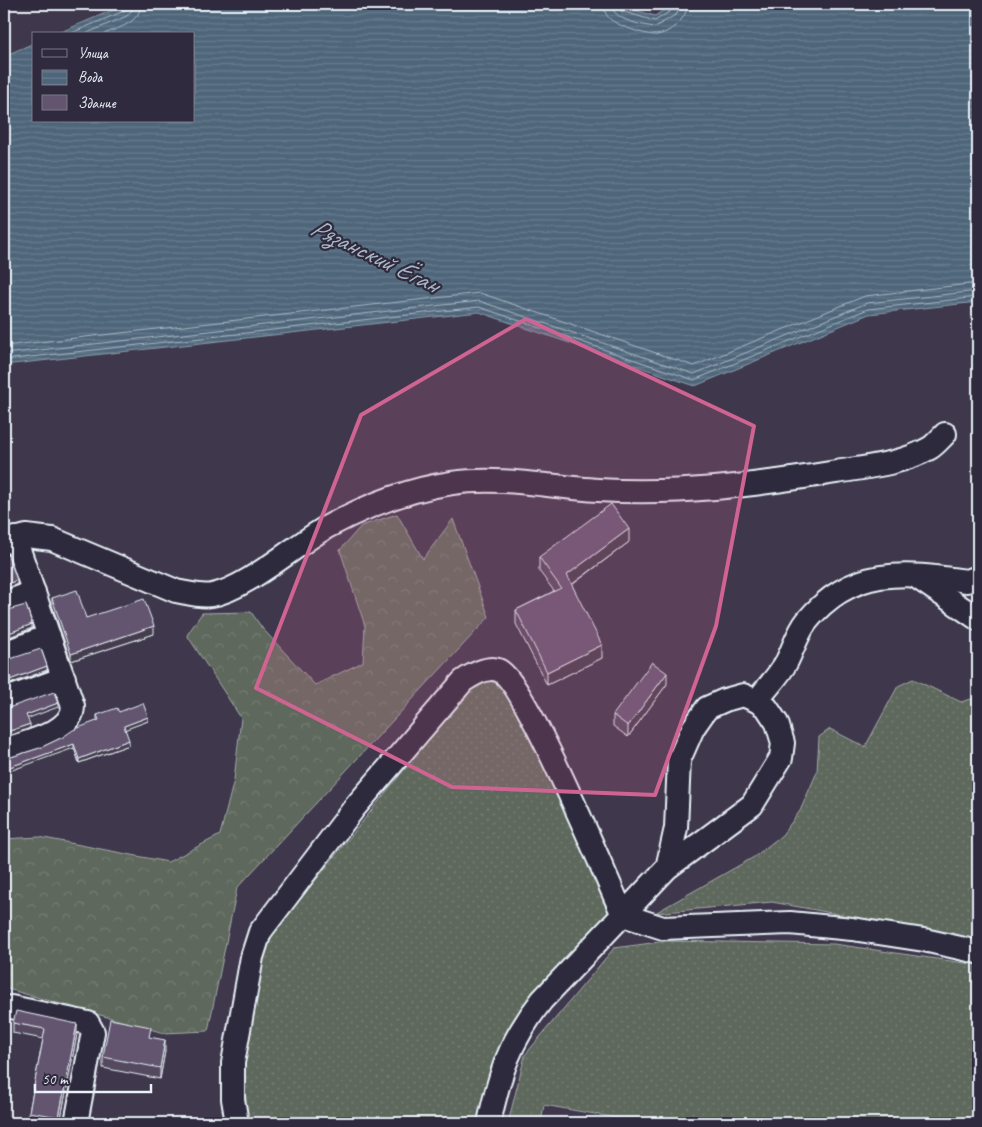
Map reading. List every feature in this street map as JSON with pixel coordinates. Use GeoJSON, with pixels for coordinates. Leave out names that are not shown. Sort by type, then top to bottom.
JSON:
{"type":"FeatureCollection","features":[{"type":"Feature","properties":{"kind":"street"},"geometry":{"type":"LineString","coordinates":[[4,750],[57,730],[73,716],[73,706],[34,592],[9,540],[39,536],[52,539],[176,591],[196,595],[212,595],[239,584],[326,528],[347,517],[417,490],[453,482],[484,480],[599,490],[670,491],[740,487],[877,466],[914,456],[932,447],[945,434]]}},
{"type":"Feature","properties":{"kind":"street"},"geometry":{"type":"LineString","coordinates":[[757,701],[786,664],[806,622],[827,600],[855,582],[888,574],[967,581],[978,577]]}},
{"type":"Feature","properties":{"kind":"street"},"geometry":{"type":"LineString","coordinates":[[914,576],[978,619]]}},
{"type":"Feature","properties":{"kind":"street"},"geometry":{"type":"LineString","coordinates":[[4,603],[34,592]]}},
{"type":"Feature","properties":{"kind":"street"},"geometry":{"type":"LineString","coordinates":[[4,653],[49,636]]}},
{"type":"Feature","properties":{"kind":"street"},"geometry":{"type":"LineString","coordinates":[[237,1123],[233,1100],[233,1064],[252,957],[260,932],[356,807],[463,681],[473,674],[497,669],[507,676],[520,693],[545,743],[623,915],[663,928],[790,923],[852,929],[924,940],[978,952]]}},
{"type":"Feature","properties":{"kind":"street"},"geometry":{"type":"LineString","coordinates":[[4,700],[64,678]]}},
{"type":"Feature","properties":{"kind":"street"},"geometry":{"type":"LineString","coordinates":[[490,1123],[497,1087],[508,1052],[524,1023],[542,1000],[667,868],[752,805],[781,758],[783,743],[776,722],[767,708],[757,701],[743,695],[725,700],[707,708],[693,728],[679,760],[676,828],[667,868]]}},
{"type":"Feature","properties":{"kind":"street"},"geometry":{"type":"LineString","coordinates":[[11,1007],[88,1023],[92,1026],[93,1032],[76,1123]]}},
{"type":"Feature","properties":{"kind":"highlighted area"},"geometry":{"type":"Polygon","coordinates":[[[526,319],[754,426],[716,626],[655,795],[452,787],[256,688],[361,415],[526,319]]]}},
{"type":"Feature","properties":{"kind":"green space"},"geometry":{"type":"Polygon","coordinates":[[[397,514],[423,559],[453,519],[489,617],[237,888],[208,1031],[164,1033],[4,988],[4,839],[39,837],[168,862],[220,835],[234,780],[241,718],[187,635],[202,613],[251,612],[262,628],[315,685],[363,662],[365,626],[340,550],[361,526],[397,514]]]}},
{"type":"Feature","properties":{"kind":"green space"},"geometry":{"type":"Polygon","coordinates":[[[490,675],[508,684],[617,914],[507,1030],[485,1088],[477,1123],[242,1123],[239,1077],[261,966],[270,937],[476,680],[490,675]]]}},
{"type":"Feature","properties":{"kind":"green space"},"geometry":{"type":"Polygon","coordinates":[[[913,679],[961,702],[978,697],[978,940],[772,902],[655,913],[754,857],[782,835],[800,811],[817,772],[819,737],[830,729],[865,747],[898,686],[913,679]]]}},
{"type":"Feature","properties":{"kind":"green space"},"geometry":{"type":"Polygon","coordinates":[[[667,941],[834,944],[978,965],[978,1123],[645,1123],[544,1105],[541,1123],[508,1123],[525,1055],[614,948],[667,941]]]}},
{"type":"Feature","properties":{"kind":"water","name":"Рязанский Ёган"},"geometry":{"type":"Polygon","coordinates":[[[127,4],[615,4],[655,16],[672,4],[978,4],[978,302],[869,314],[695,386],[479,312],[4,365],[4,56],[32,44],[32,122],[195,122],[195,32],[61,32],[127,4]]]}},
{"type":"Feature","properties":{"kind":"building"},"geometry":{"type":"Polygon","coordinates":[[[611,504],[629,529],[567,575],[602,645],[547,672],[516,610],[561,588],[539,557],[611,504]]]}},
{"type":"Feature","properties":{"kind":"building"},"geometry":{"type":"Polygon","coordinates":[[[8,555],[17,580],[4,586],[4,556],[8,555]]]}},
{"type":"Feature","properties":{"kind":"building"},"geometry":{"type":"Polygon","coordinates":[[[77,590],[86,618],[144,599],[154,626],[71,654],[52,598],[77,590]]]}},
{"type":"Feature","properties":{"kind":"building"},"geometry":{"type":"Polygon","coordinates":[[[26,605],[32,624],[4,635],[4,611],[26,605]]]}},
{"type":"Feature","properties":{"kind":"building"},"geometry":{"type":"Polygon","coordinates":[[[41,649],[47,666],[4,682],[4,661],[41,649]]]}},
{"type":"Feature","properties":{"kind":"building"},"geometry":{"type":"Polygon","coordinates":[[[652,662],[667,673],[628,726],[613,715],[652,662]]]}},
{"type":"Feature","properties":{"kind":"building"},"geometry":{"type":"Polygon","coordinates":[[[54,692],[58,703],[26,715],[30,724],[4,733],[4,708],[54,692]]]}},
{"type":"Feature","properties":{"kind":"building"},"geometry":{"type":"Polygon","coordinates":[[[143,703],[148,717],[124,726],[129,740],[79,759],[74,744],[4,769],[4,759],[40,748],[73,730],[99,720],[97,715],[117,708],[119,712],[143,703]]]}},
{"type":"Feature","properties":{"kind":"building"},"geometry":{"type":"Polygon","coordinates":[[[16,1011],[77,1024],[59,1117],[29,1112],[45,1029],[13,1023],[16,1011]]]}},
{"type":"Feature","properties":{"kind":"building"},"geometry":{"type":"Polygon","coordinates":[[[110,1019],[151,1027],[149,1037],[165,1040],[160,1068],[103,1057],[110,1019]]]}}]}
